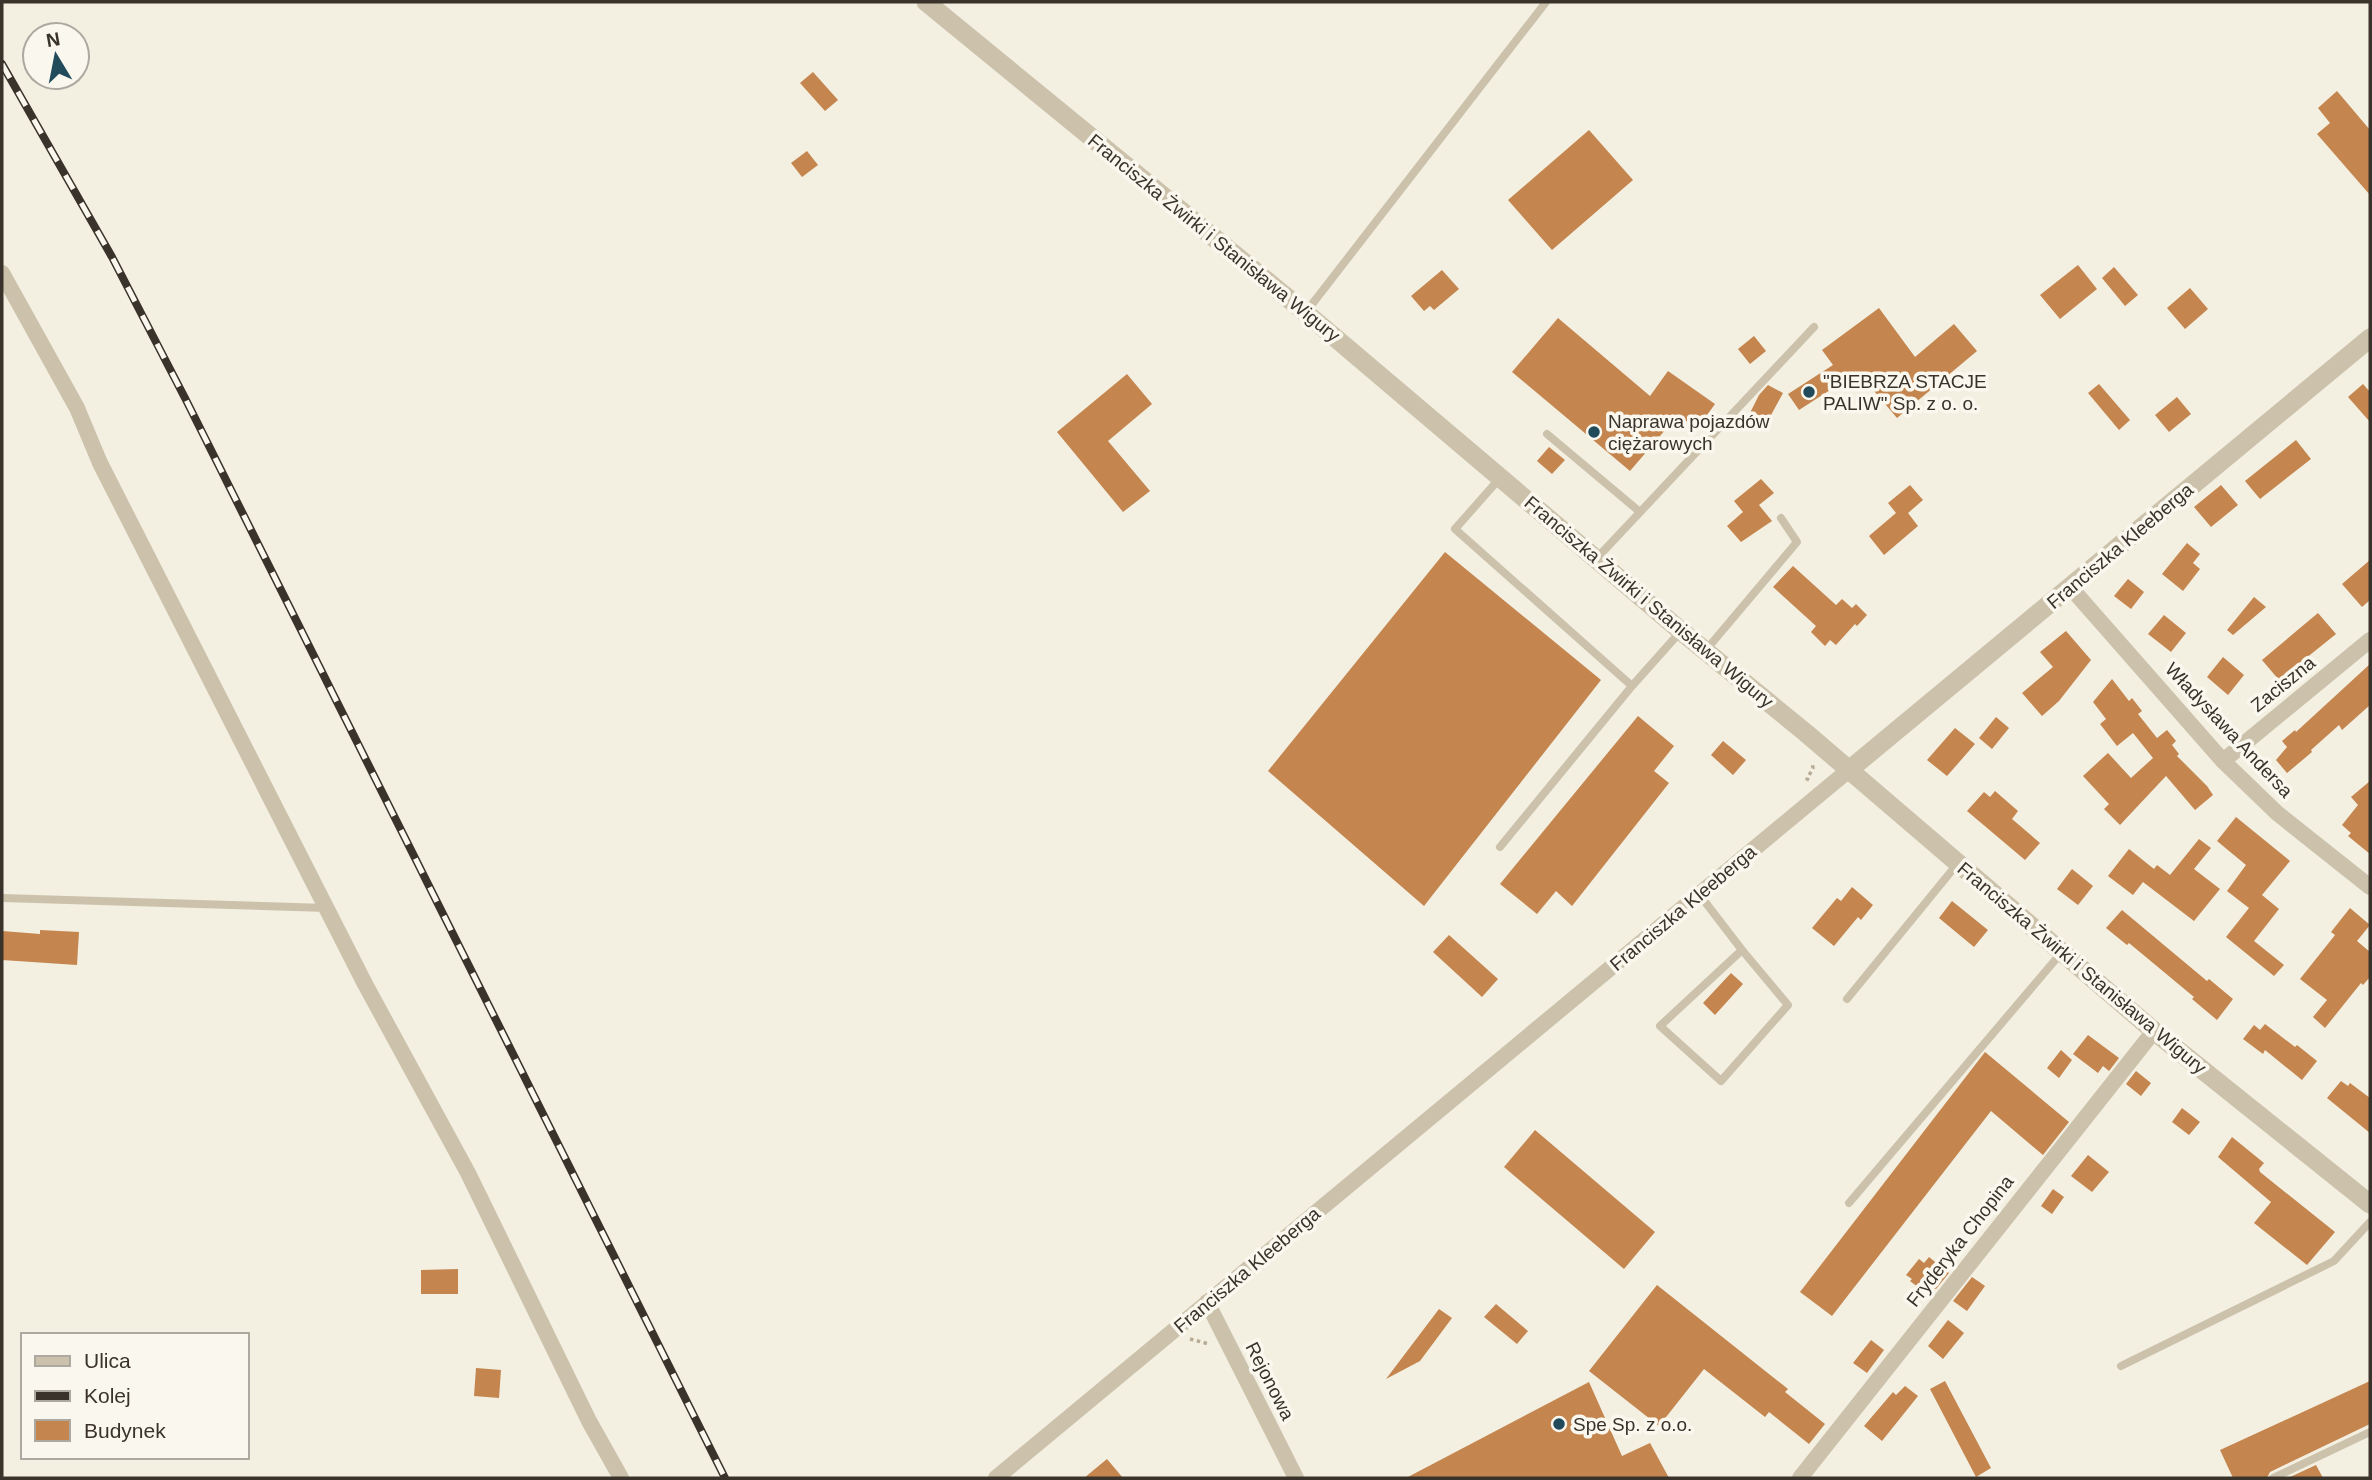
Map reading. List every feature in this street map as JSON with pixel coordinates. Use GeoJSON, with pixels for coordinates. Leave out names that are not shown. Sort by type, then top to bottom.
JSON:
{"type":"FeatureCollection","features":[{"type":"Feature","properties":{"kind":"street","name":"Franciszka Żwirki i Stanisława Wigury"},"geometry":{"type":"LineString","coordinates":[[926,2],[1306,313],[1849,770],[2154,1031],[2370,1203]]}},
{"type":"Feature","properties":{"kind":"street"},"geometry":{"type":"LineString","coordinates":[[2,273],[77,408],[100,463],[365,984],[468,1173],[589,1421],[621,1478]]}},
{"type":"Feature","properties":{"kind":"street","name":"Franciszka Kleeberga"},"geometry":{"type":"LineString","coordinates":[[996,1478],[2370,338]]}},
{"type":"Feature","properties":{"kind":"street","name":"Władysława Andersa"},"geometry":{"type":"LineString","coordinates":[[2071,588],[2223,761],[2277,813],[2370,887]]}},
{"type":"Feature","properties":{"kind":"street","name":"Zaciszna"},"geometry":{"type":"LineString","coordinates":[[2223,761],[2370,640]]}},
{"type":"Feature","properties":{"kind":"street","name":"Fryderyka Chopina"},"geometry":{"type":"LineString","coordinates":[[1800,1478],[2154,1031]]}},
{"type":"Feature","properties":{"kind":"street","name":"Rejonowa"},"geometry":{"type":"LineString","coordinates":[[1207,1302],[1296,1478]]}},
{"type":"Feature","properties":{"kind":"lane"},"geometry":{"type":"LineString","coordinates":[[1306,313],[1546,2]]}},
{"type":"Feature","properties":{"kind":"lane"},"geometry":{"type":"LineString","coordinates":[[1596,559],[1814,327]]}},
{"type":"Feature","properties":{"kind":"lane"},"geometry":{"type":"LineString","coordinates":[[1547,434],[1640,512]]}},
{"type":"Feature","properties":{"kind":"lane"},"geometry":{"type":"LineString","coordinates":[[1500,478],[1455,529],[1632,685]]}},
{"type":"Feature","properties":{"kind":"lane"},"geometry":{"type":"LineString","coordinates":[[1706,650],[1797,542],[1781,518]]}},
{"type":"Feature","properties":{"kind":"lane"},"geometry":{"type":"LineString","coordinates":[[1500,848],[1632,685],[1681,631]]}},
{"type":"Feature","properties":{"kind":"lane"},"geometry":{"type":"LineString","coordinates":[[1847,999],[1958,863]]}},
{"type":"Feature","properties":{"kind":"lane"},"geometry":{"type":"LineString","coordinates":[[1699,894],[1788,1005],[1721,1081],[1660,1026],[1742,950]]}},
{"type":"Feature","properties":{"kind":"lane"},"geometry":{"type":"LineString","coordinates":[[2,898],[327,908]]}},
{"type":"Feature","properties":{"kind":"lane"},"geometry":{"type":"LineString","coordinates":[[1849,1203],[2062,952]]}},
{"type":"Feature","properties":{"kind":"lane"},"geometry":{"type":"LineString","coordinates":[[2121,1366],[2334,1261],[2370,1222]]}},
{"type":"Feature","properties":{"kind":"lane"},"geometry":{"type":"LineString","coordinates":[[2273,1478],[2370,1432]]}},
{"type":"Feature","properties":{"kind":"building"},"geometry":{"type":"Polygon","coordinates":[[[813,72],[838,100],[825,111],[800,83],[813,72]]]}},
{"type":"Feature","properties":{"kind":"building"},"geometry":{"type":"Polygon","coordinates":[[[2337,91],[2370,130],[2370,195],[2317,134],[2330,123],[2318,108],[2337,91]]]}},
{"type":"Feature","properties":{"kind":"building"},"geometry":{"type":"Polygon","coordinates":[[[1589,130],[1633,180],[1552,250],[1508,200],[1589,130]]]}},
{"type":"Feature","properties":{"kind":"building"},"geometry":{"type":"Polygon","coordinates":[[[807,151],[818,165],[802,177],[791,163],[807,151]]]}},
{"type":"Feature","properties":{"kind":"building"},"geometry":{"type":"Polygon","coordinates":[[[2078,265],[2097,289],[2060,319],[2040,295],[2078,265]]]}},
{"type":"Feature","properties":{"kind":"building"},"geometry":{"type":"Polygon","coordinates":[[[2114,267],[2138,295],[2125,306],[2102,278],[2114,267]]]}},
{"type":"Feature","properties":{"kind":"building"},"geometry":{"type":"Polygon","coordinates":[[[1442,270],[1459,289],[1434,310],[1430,306],[1424,311],[1411,296],[1442,270]]]}},
{"type":"Feature","properties":{"kind":"building"},"geometry":{"type":"Polygon","coordinates":[[[2190,288],[2208,309],[2185,329],[2167,308],[2190,288]]]}},
{"type":"Feature","properties":{"kind":"building"},"geometry":{"type":"Polygon","coordinates":[[[1879,308],[1915,357],[1954,324],[1977,351],[1897,418],[1858,372],[1799,410],[1788,394],[1833,365],[1822,350],[1879,308]]]}},
{"type":"Feature","properties":{"kind":"building"},"geometry":{"type":"Polygon","coordinates":[[[1558,318],[1650,396],[1668,371],[1715,404],[1697,429],[1678,415],[1630,471],[1512,372],[1558,318]]]}},
{"type":"Feature","properties":{"kind":"building"},"geometry":{"type":"Polygon","coordinates":[[[1754,336],[1766,351],[1750,364],[1738,349],[1754,336]]]}},
{"type":"Feature","properties":{"kind":"building"},"geometry":{"type":"Polygon","coordinates":[[[1127,374],[1152,404],[1108,441],[1150,491],[1123,512],[1057,432],[1127,374]]]}},
{"type":"Feature","properties":{"kind":"building"},"geometry":{"type":"Polygon","coordinates":[[[2099,384],[2130,420],[2119,430],[2088,393],[2099,384]]]}},
{"type":"Feature","properties":{"kind":"building"},"geometry":{"type":"Polygon","coordinates":[[[2363,384],[2370,392],[2370,422],[2348,397],[2363,384]]]}},
{"type":"Feature","properties":{"kind":"building"},"geometry":{"type":"Polygon","coordinates":[[[1768,385],[1783,393],[1764,428],[1747,419],[1759,395],[1768,385]]]}},
{"type":"Feature","properties":{"kind":"building"},"geometry":{"type":"Polygon","coordinates":[[[2177,397],[2191,414],[2169,432],[2155,415],[2177,397]]]}},
{"type":"Feature","properties":{"kind":"building"},"geometry":{"type":"Polygon","coordinates":[[[2296,440],[2311,459],[2260,499],[2245,481],[2296,440]]]}},
{"type":"Feature","properties":{"kind":"building"},"geometry":{"type":"Polygon","coordinates":[[[1549,447],[1565,460],[1552,474],[1537,461],[1549,447]]]}},
{"type":"Feature","properties":{"kind":"building"},"geometry":{"type":"Polygon","coordinates":[[[1761,479],[1774,493],[1759,505],[1772,521],[1741,542],[1727,526],[1743,512],[1734,501],[1761,479]]]}},
{"type":"Feature","properties":{"kind":"building"},"geometry":{"type":"Polygon","coordinates":[[[1910,485],[1923,500],[1908,513],[1918,526],[1884,555],[1869,536],[1896,513],[1888,503],[1910,485]]]}},
{"type":"Feature","properties":{"kind":"building"},"geometry":{"type":"Polygon","coordinates":[[[2221,485],[2238,505],[2211,527],[2194,507],[2221,485]]]}},
{"type":"Feature","properties":{"kind":"building"},"geometry":{"type":"Polygon","coordinates":[[[2187,543],[2200,554],[2193,563],[2200,569],[2183,591],[2162,574],[2187,543]]]}},
{"type":"Feature","properties":{"kind":"building"},"geometry":{"type":"Polygon","coordinates":[[[1445,552],[1601,680],[1424,906],[1268,771],[1445,552]]]}},
{"type":"Feature","properties":{"kind":"building"},"geometry":{"type":"Polygon","coordinates":[[[2370,560],[2370,600],[2362,607],[2342,584],[2370,560]]]}},
{"type":"Feature","properties":{"kind":"building"},"geometry":{"type":"Polygon","coordinates":[[[1793,566],[1836,605],[1842,599],[1852,608],[1856,604],[1867,615],[1836,645],[1830,640],[1825,646],[1811,632],[1816,626],[1773,587],[1793,566]]]}},
{"type":"Feature","properties":{"kind":"building"},"geometry":{"type":"Polygon","coordinates":[[[2128,579],[2144,592],[2131,609],[2114,596],[2128,579]]]}},
{"type":"Feature","properties":{"kind":"building"},"geometry":{"type":"Polygon","coordinates":[[[2254,597],[2266,607],[2233,635],[2227,630],[2254,597]]]}},
{"type":"Feature","properties":{"kind":"building"},"geometry":{"type":"Polygon","coordinates":[[[2318,613],[2336,634],[2279,680],[2262,660],[2318,613]]]}},
{"type":"Feature","properties":{"kind":"building"},"geometry":{"type":"Polygon","coordinates":[[[2164,615],[2186,633],[2171,652],[2148,634],[2164,615]]]}},
{"type":"Feature","properties":{"kind":"building"},"geometry":{"type":"Polygon","coordinates":[[[2066,631],[2091,660],[2059,701],[2042,716],[2022,693],[2053,667],[2040,652],[2066,631]]]}},
{"type":"Feature","properties":{"kind":"building"},"geometry":{"type":"Polygon","coordinates":[[[2223,657],[2244,675],[2228,695],[2207,677],[2223,657]]]}},
{"type":"Feature","properties":{"kind":"building"},"geometry":{"type":"Polygon","coordinates":[[[2370,664],[2370,705],[2342,730],[2339,725],[2287,773],[2276,760],[2287,747],[2282,741],[2295,730],[2296,732],[2370,664]]]}},
{"type":"Feature","properties":{"kind":"building"},"geometry":{"type":"Polygon","coordinates":[[[2112,679],[2129,701],[2132,698],[2142,711],[2138,714],[2157,738],[2167,730],[2176,741],[2172,745],[2179,754],[2177,756],[2213,795],[2195,810],[2166,776],[2120,825],[2104,809],[2109,804],[2083,776],[2108,753],[2131,778],[2153,758],[2133,733],[2117,746],[2100,724],[2106,719],[2093,702],[2112,679]]]}},
{"type":"Feature","properties":{"kind":"building"},"geometry":{"type":"Polygon","coordinates":[[[1638,716],[1674,746],[1654,771],[1669,783],[1572,906],[1556,891],[1537,914],[1500,884],[1638,716]]]}},
{"type":"Feature","properties":{"kind":"building"},"geometry":{"type":"Polygon","coordinates":[[[1996,717],[2009,728],[1992,749],[1979,738],[1996,717]]]}},
{"type":"Feature","properties":{"kind":"building"},"geometry":{"type":"Polygon","coordinates":[[[1955,728],[1975,744],[1947,776],[1927,760],[1955,728]]]}},
{"type":"Feature","properties":{"kind":"building"},"geometry":{"type":"Polygon","coordinates":[[[1723,741],[1746,760],[1733,775],[1711,755],[1723,741]]]}},
{"type":"Feature","properties":{"kind":"building"},"geometry":{"type":"Polygon","coordinates":[[[2370,781],[2370,854],[2348,836],[2351,833],[2342,825],[2358,805],[2351,797],[2370,781]]]}},
{"type":"Feature","properties":{"kind":"building"},"geometry":{"type":"Polygon","coordinates":[[[1995,791],[2018,811],[2012,819],[2040,843],[2025,860],[1967,811],[1984,792],[1990,797],[1995,791]]]}},
{"type":"Feature","properties":{"kind":"building"},"geometry":{"type":"Polygon","coordinates":[[[2236,817],[2290,861],[2262,895],[2279,909],[2254,941],[2284,965],[2274,976],[2226,937],[2249,908],[2227,891],[2246,865],[2217,841],[2236,817]]]}},
{"type":"Feature","properties":{"kind":"building"},"geometry":{"type":"Polygon","coordinates":[[[2199,839],[2211,848],[2194,869],[2220,889],[2194,921],[2143,882],[2133,895],[2108,876],[2129,849],[2154,869],[2157,865],[2170,875],[2199,839]]]}},
{"type":"Feature","properties":{"kind":"building"},"geometry":{"type":"Polygon","coordinates":[[[2072,869],[2093,886],[2078,905],[2057,889],[2072,869]]]}},
{"type":"Feature","properties":{"kind":"building"},"geometry":{"type":"Polygon","coordinates":[[[1852,887],[1873,905],[1861,920],[1858,917],[1834,946],[1812,928],[1837,898],[1841,901],[1852,887]]]}},
{"type":"Feature","properties":{"kind":"building"},"geometry":{"type":"Polygon","coordinates":[[[1952,901],[1988,930],[1974,947],[1939,918],[1952,901]]]}},
{"type":"Feature","properties":{"kind":"building"},"geometry":{"type":"Polygon","coordinates":[[[2350,908],[2370,925],[2357,941],[2370,952],[2370,977],[2363,985],[2361,983],[2325,1028],[2313,1017],[2327,1000],[2300,979],[2335,935],[2331,932],[2350,908]]]}},
{"type":"Feature","properties":{"kind":"building"},"geometry":{"type":"Polygon","coordinates":[[[2122,910],[2207,981],[2209,979],[2233,999],[2217,1020],[2192,999],[2194,997],[2129,943],[2127,945],[2106,928],[2122,910]]]}},
{"type":"Feature","properties":{"kind":"building"},"geometry":{"type":"Polygon","coordinates":[[[40,930],[79,932],[77,965],[2,960],[2,931],[40,934],[40,930]]]}},
{"type":"Feature","properties":{"kind":"building"},"geometry":{"type":"Polygon","coordinates":[[[1449,935],[1498,979],[1482,997],[1433,952],[1449,935]]]}},
{"type":"Feature","properties":{"kind":"building"},"geometry":{"type":"Polygon","coordinates":[[[1731,973],[1743,984],[1715,1015],[1703,1003],[1731,973]]]}},
{"type":"Feature","properties":{"kind":"building"},"geometry":{"type":"Polygon","coordinates":[[[2265,1024],[2317,1061],[2302,1080],[2265,1050],[2263,1054],[2243,1039],[2254,1025],[2260,1030],[2265,1024]]]}},
{"type":"Feature","properties":{"kind":"building"},"geometry":{"type":"Polygon","coordinates":[[[2088,1035],[2119,1058],[2109,1071],[2103,1066],[2098,1073],[2073,1054],[2088,1035]]]}},
{"type":"Feature","properties":{"kind":"building"},"geometry":{"type":"Polygon","coordinates":[[[2061,1050],[2072,1060],[2059,1078],[2047,1068],[2061,1050]]]}},
{"type":"Feature","properties":{"kind":"building"},"geometry":{"type":"Polygon","coordinates":[[[1985,1052],[2069,1122],[2043,1155],[1991,1111],[1832,1316],[1800,1292],[1985,1052]]]}},
{"type":"Feature","properties":{"kind":"building"},"geometry":{"type":"Polygon","coordinates":[[[2136,1071],[2151,1083],[2141,1096],[2126,1084],[2136,1071]]]}},
{"type":"Feature","properties":{"kind":"building"},"geometry":{"type":"Polygon","coordinates":[[[2341,1081],[2348,1086],[2350,1083],[2370,1098],[2370,1133],[2327,1098],[2341,1081]]]}},
{"type":"Feature","properties":{"kind":"building"},"geometry":{"type":"Polygon","coordinates":[[[2182,1108],[2200,1122],[2189,1135],[2172,1122],[2182,1108]]]}},
{"type":"Feature","properties":{"kind":"building"},"geometry":{"type":"Polygon","coordinates":[[[1535,1130],[1655,1232],[1624,1269],[1504,1167],[1535,1130]]]}},
{"type":"Feature","properties":{"kind":"building"},"geometry":{"type":"Polygon","coordinates":[[[2232,1137],[2264,1163],[2259,1169],[2260,1172],[2335,1232],[2307,1265],[2254,1223],[2271,1202],[2218,1157],[2232,1137]]]}},
{"type":"Feature","properties":{"kind":"building"},"geometry":{"type":"Polygon","coordinates":[[[2088,1155],[2109,1172],[2092,1192],[2071,1176],[2088,1155]]]}},
{"type":"Feature","properties":{"kind":"building"},"geometry":{"type":"Polygon","coordinates":[[[2053,1189],[2064,1197],[2052,1214],[2041,1206],[2053,1189]]]}},
{"type":"Feature","properties":{"kind":"building"},"geometry":{"type":"Polygon","coordinates":[[[1929,1257],[1949,1273],[1936,1289],[1932,1287],[1927,1294],[1906,1275],[1919,1259],[1924,1263],[1929,1257]]]}},
{"type":"Feature","properties":{"kind":"building"},"geometry":{"type":"Polygon","coordinates":[[[458,1269],[458,1294],[421,1294],[421,1270],[458,1269]]]}},
{"type":"Feature","properties":{"kind":"building"},"geometry":{"type":"Polygon","coordinates":[[[1972,1277],[1985,1286],[1967,1311],[1953,1301],[1972,1277]]]}},
{"type":"Feature","properties":{"kind":"building"},"geometry":{"type":"Polygon","coordinates":[[[1657,1285],[1788,1389],[1785,1392],[1825,1424],[1809,1444],[1769,1412],[1765,1417],[1704,1369],[1659,1426],[1589,1371],[1657,1285]]]}},
{"type":"Feature","properties":{"kind":"building"},"geometry":{"type":"Polygon","coordinates":[[[1496,1304],[1528,1331],[1517,1344],[1484,1317],[1496,1304]]]}},
{"type":"Feature","properties":{"kind":"building"},"geometry":{"type":"Polygon","coordinates":[[[1439,1309],[1452,1318],[1420,1361],[1386,1379],[1439,1309]]]}},
{"type":"Feature","properties":{"kind":"building"},"geometry":{"type":"Polygon","coordinates":[[[1948,1320],[1964,1333],[1943,1359],[1928,1346],[1948,1320]]]}},
{"type":"Feature","properties":{"kind":"building"},"geometry":{"type":"Polygon","coordinates":[[[1871,1340],[1884,1350],[1867,1373],[1853,1363],[1871,1340]]]}},
{"type":"Feature","properties":{"kind":"building"},"geometry":{"type":"Polygon","coordinates":[[[476,1368],[501,1370],[499,1398],[474,1396],[476,1368]]]}},
{"type":"Feature","properties":{"kind":"building"},"geometry":{"type":"Polygon","coordinates":[[[1945,1381],[1991,1468],[1976,1477],[1930,1389],[1945,1381]]]}},
{"type":"Feature","properties":{"kind":"building"},"geometry":{"type":"Polygon","coordinates":[[[2370,1381],[2370,1424],[2270,1472],[2267,1478],[2233,1478],[2220,1450],[2370,1381]]]}},
{"type":"Feature","properties":{"kind":"building","name":"Spe Sp. z o.o."},"geometry":{"type":"Polygon","coordinates":[[[1589,1382],[1622,1456],[1650,1443],[1669,1478],[1406,1478],[1589,1382]]]}},
{"type":"Feature","properties":{"kind":"building"},"geometry":{"type":"Polygon","coordinates":[[[1905,1386],[1918,1396],[1882,1441],[1864,1426],[1893,1392],[1896,1395],[1905,1386]]]}},
{"type":"Feature","properties":{"kind":"building"},"geometry":{"type":"Polygon","coordinates":[[[1107,1459],[1123,1478],[1084,1478],[1107,1459]]]}},
{"type":"Feature","properties":{"kind":"building"},"geometry":{"type":"Polygon","coordinates":[[[2316,1465],[2323,1478],[2288,1478],[2316,1465]]]}},
{"type":"Feature","properties":{"kind":"railway"},"geometry":{"type":"LineString","coordinates":[[2,64],[112,257],[186,400],[725,1478]]}},
{"type":"Feature","properties":{"kind":"place","name":"\"BIEBRZA STACJE PALIW\" Sp. z o. o."},"geometry":{"type":"Point","coordinates":[1809,392]}},
{"type":"Feature","properties":{"kind":"place","name":"Naprawa pojazdów ciężarowych"},"geometry":{"type":"Point","coordinates":[1594,432]}},
{"type":"Feature","properties":{"kind":"place","name":"Spe Sp. z o.o."},"geometry":{"type":"Point","coordinates":[1559,1424]}}]}
